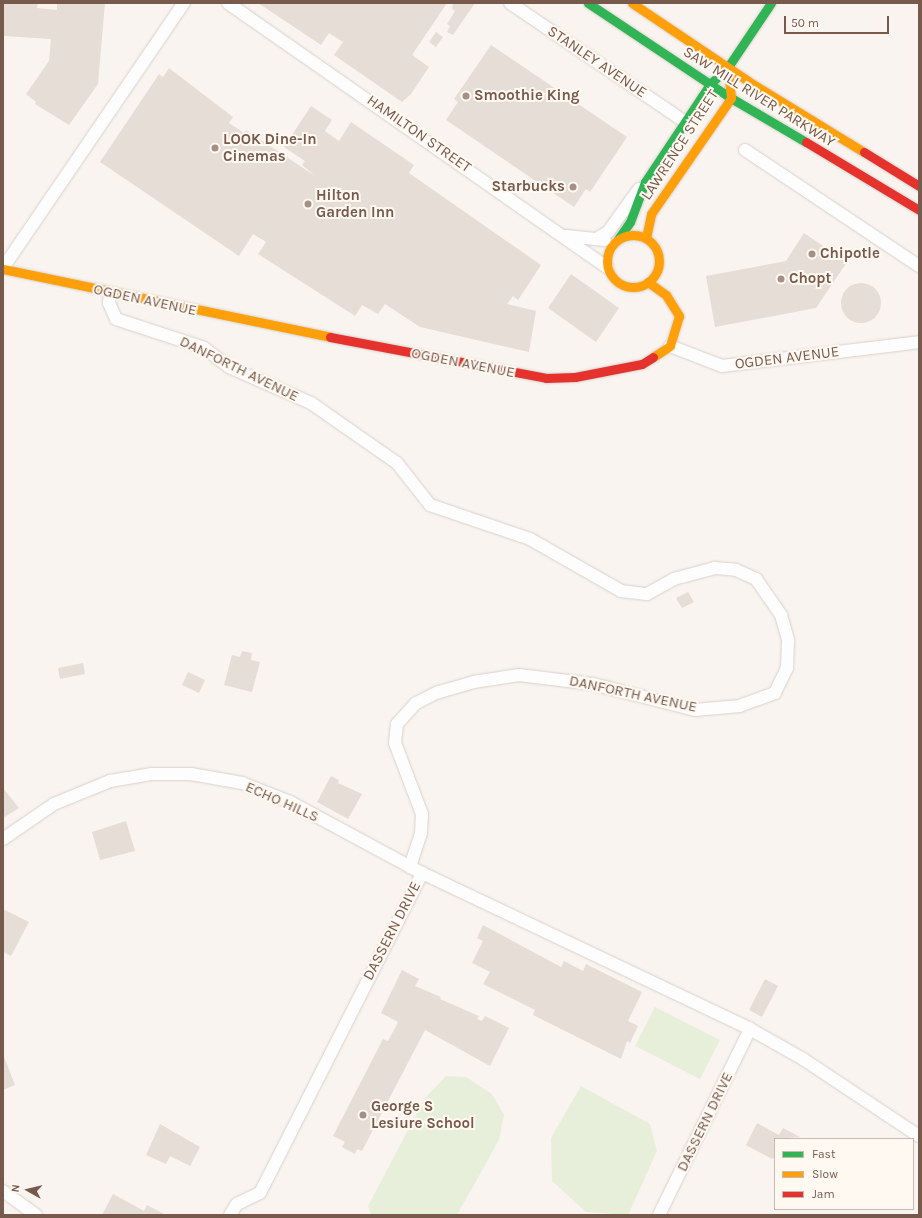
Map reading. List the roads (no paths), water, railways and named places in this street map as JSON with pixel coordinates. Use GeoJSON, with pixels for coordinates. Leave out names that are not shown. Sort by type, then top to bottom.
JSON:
{"type":"FeatureCollection","features":[{"type":"Feature","properties":{"kind":"main road","name":"SAW MILL RIVER PARKWAY"},"geometry":{"type":"LineString","coordinates":[[588,3],[730,98],[919,210]]}},
{"type":"Feature","properties":{"kind":"main road","name":"SAW MILL RIVER PARKWAY"},"geometry":{"type":"LineString","coordinates":[[632,3],[728,67],[919,186]]}},
{"type":"Feature","properties":{"kind":"main road","name":"LAWRENCE STREET"},"geometry":{"type":"LineString","coordinates":[[616,240],[630,222],[645,182],[710,84],[728,67],[771,3]]}},
{"type":"Feature","properties":{"kind":"main road","name":"LAWRENCE STREET"},"geometry":{"type":"LineString","coordinates":[[646,238],[651,214],[730,98],[728,67]]}},
{"type":"Feature","properties":{"kind":"main road"},"geometry":{"type":"LineString","coordinates":[[629,234],[646,238],[655,246],[659,259],[654,276],[641,286],[625,286],[612,276],[608,268],[608,254],[616,240],[629,234]]}},
{"type":"Feature","properties":{"kind":"main road","name":"OGDEN AVENUE"},"geometry":{"type":"LineString","coordinates":[[3,269],[110,293],[546,378],[575,377],[642,364],[670,346]]}},
{"type":"Feature","properties":{"kind":"main road"},"geometry":{"type":"LineString","coordinates":[[648,282],[666,294],[675,305],[679,316],[677,330],[670,346]]}},
{"type":"Feature","properties":{"kind":"street"},"geometry":{"type":"LineString","coordinates":[[3,269],[184,3]]}},
{"type":"Feature","properties":{"kind":"street","name":"HAMILTON STREET"},"geometry":{"type":"LineString","coordinates":[[228,3],[565,236],[608,268]]}},
{"type":"Feature","properties":{"kind":"street","name":"STANLEY AVENUE"},"geometry":{"type":"LineString","coordinates":[[510,3],[685,122]]}},
{"type":"Feature","properties":{"kind":"street"},"geometry":{"type":"LineString","coordinates":[[745,150],[919,266]]}},
{"type":"Feature","properties":{"kind":"street"},"geometry":{"type":"LineString","coordinates":[[598,238],[608,232],[645,182]]}},
{"type":"Feature","properties":{"kind":"street"},"geometry":{"type":"LineString","coordinates":[[565,236],[616,240]]}},
{"type":"Feature","properties":{"kind":"street","name":"DANFORTH AVENUE"},"geometry":{"type":"LineString","coordinates":[[110,293],[109,303],[116,319],[204,348],[229,367],[311,403],[397,463],[430,505],[530,539],[621,591],[648,594],[674,579],[716,568],[736,570],[756,579],[782,615],[788,640],[787,668],[775,693],[740,706],[695,710],[593,684],[519,675],[474,682],[438,692],[416,703],[397,724],[395,743],[422,814],[421,833],[410,866]]}},
{"type":"Feature","properties":{"kind":"street","name":"OGDEN AVENUE"},"geometry":{"type":"LineString","coordinates":[[670,346],[722,366],[919,342]]}},
{"type":"Feature","properties":{"kind":"street","name":"ECHO HILLS"},"geometry":{"type":"LineString","coordinates":[[3,839],[54,804],[110,781],[152,774],[192,774],[242,783],[290,802],[422,873]]}},
{"type":"Feature","properties":{"kind":"street","name":"DASSERN DRIVE"},"geometry":{"type":"LineString","coordinates":[[230,1215],[237,1204],[260,1193],[422,873],[750,1029],[804,1059],[919,1136]]}},
{"type":"Feature","properties":{"kind":"street","name":"DASSERN DRIVE"},"geometry":{"type":"LineString","coordinates":[[659,1215],[750,1029]]}},
{"type":"Feature","properties":{"kind":"street"},"geometry":{"type":"LineString","coordinates":[[3,1190],[36,1215]]}},
{"type":"Feature","properties":{"kind":"place","name":"Smoothie King"},"geometry":{"type":"Point","coordinates":[466,96]}},
{"type":"Feature","properties":{"kind":"place","name":"LOOK Dine-In Cinemas"},"geometry":{"type":"Point","coordinates":[215,148]}},
{"type":"Feature","properties":{"kind":"place","name":"Starbucks"},"geometry":{"type":"Point","coordinates":[573,187]}},
{"type":"Feature","properties":{"kind":"place","name":"Hilton Garden Inn"},"geometry":{"type":"Point","coordinates":[308,204]}},
{"type":"Feature","properties":{"kind":"place","name":"Chipotle"},"geometry":{"type":"Point","coordinates":[812,254]}},
{"type":"Feature","properties":{"kind":"place","name":"Chopt"},"geometry":{"type":"Point","coordinates":[781,279]}},
{"type":"Feature","properties":{"kind":"place","name":"George S Lesiure School"},"geometry":{"type":"Point","coordinates":[363,1115]}}]}
